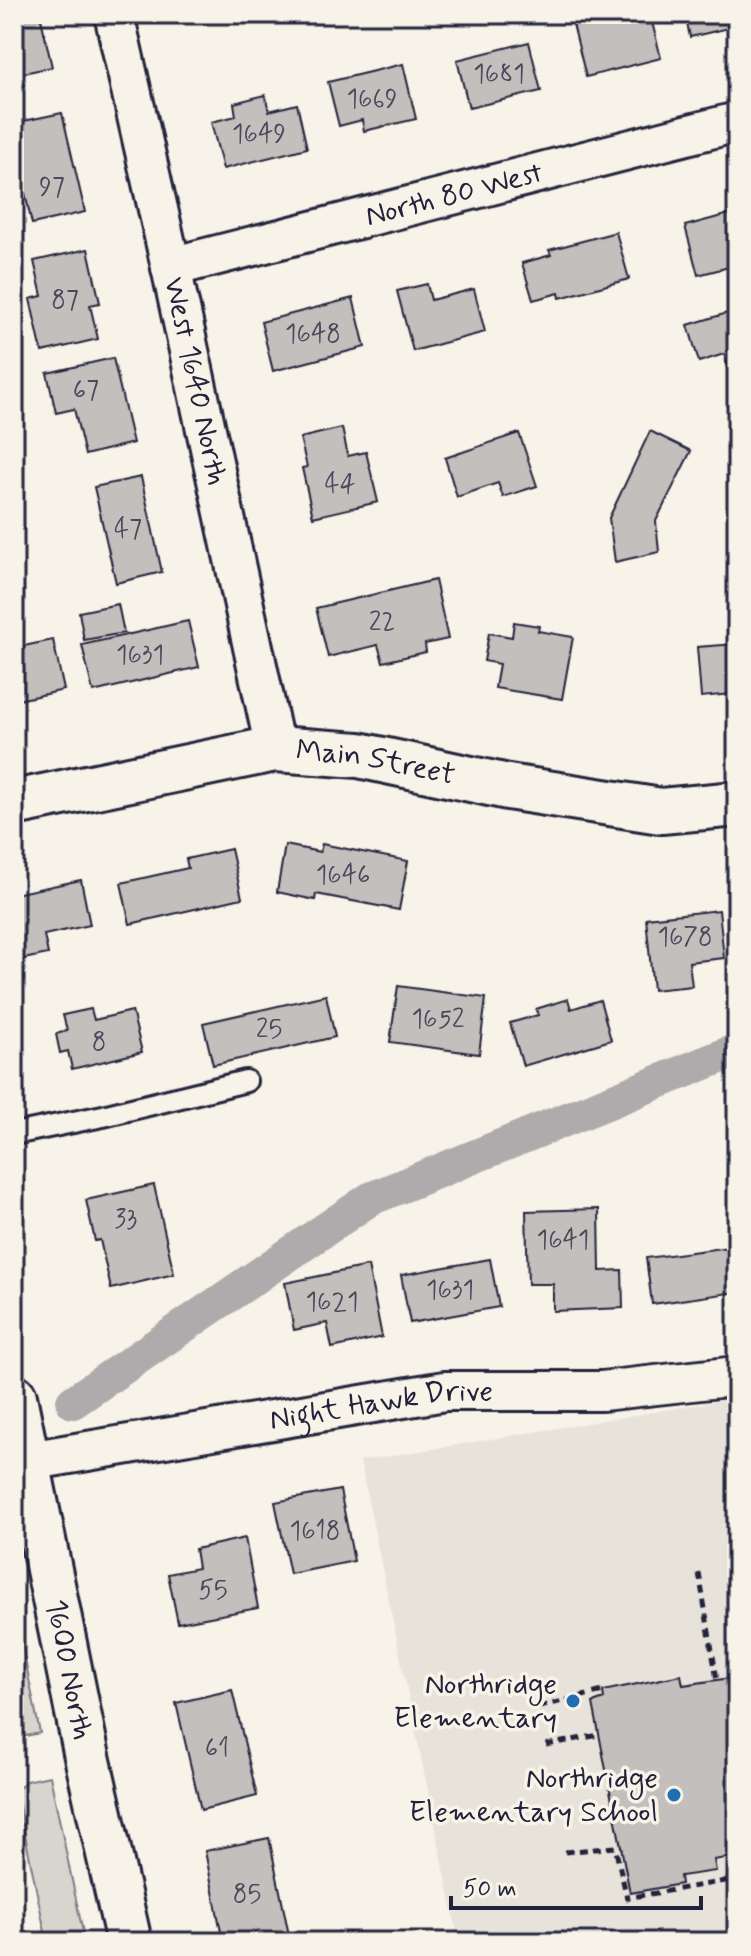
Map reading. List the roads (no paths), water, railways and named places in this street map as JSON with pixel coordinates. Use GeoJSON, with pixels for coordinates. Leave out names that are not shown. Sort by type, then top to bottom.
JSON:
{"type":"FeatureCollection","features":[{"type":"Feature","properties":{"kind":"street","name":"West 1640 North"},"geometry":{"type":"LineString","coordinates":[[114,14],[275,749]]}},
{"type":"Feature","properties":{"kind":"street","name":"North 80 West"},"geometry":{"type":"LineString","coordinates":[[171,267],[737,122]]}},
{"type":"Feature","properties":{"kind":"street","name":"Main Street"},"geometry":{"type":"LineString","coordinates":[[14,803],[275,749],[359,755],[508,787],[661,811],[737,804]]}},
{"type":"Feature","properties":{"kind":"street","name":"Night Hawk Drive"},"geometry":{"type":"LineString","coordinates":[[28,1461],[445,1391],[602,1391],[737,1376]]}},
{"type":"Feature","properties":{"kind":"street","name":"1600 North"},"geometry":{"type":"LineString","coordinates":[[14,1397],[28,1461],[28,1534],[86,1752],[129,1942]]}},
{"type":"Feature","properties":{"kind":"lane"},"geometry":{"type":"LineString","coordinates":[[14,1134],[246,1081]]}},
{"type":"Feature","properties":{"kind":"waterway"},"geometry":{"type":"LineString","coordinates":[[73,1402],[370,1199],[737,1050]]}},
{"type":"Feature","properties":{"kind":"place","name":"Northridge Elementary"},"geometry":{"type":"Point","coordinates":[573,1701]}},
{"type":"Feature","properties":{"kind":"place","name":"Northridge Elementary School"},"geometry":{"type":"Point","coordinates":[674,1795]}}]}
